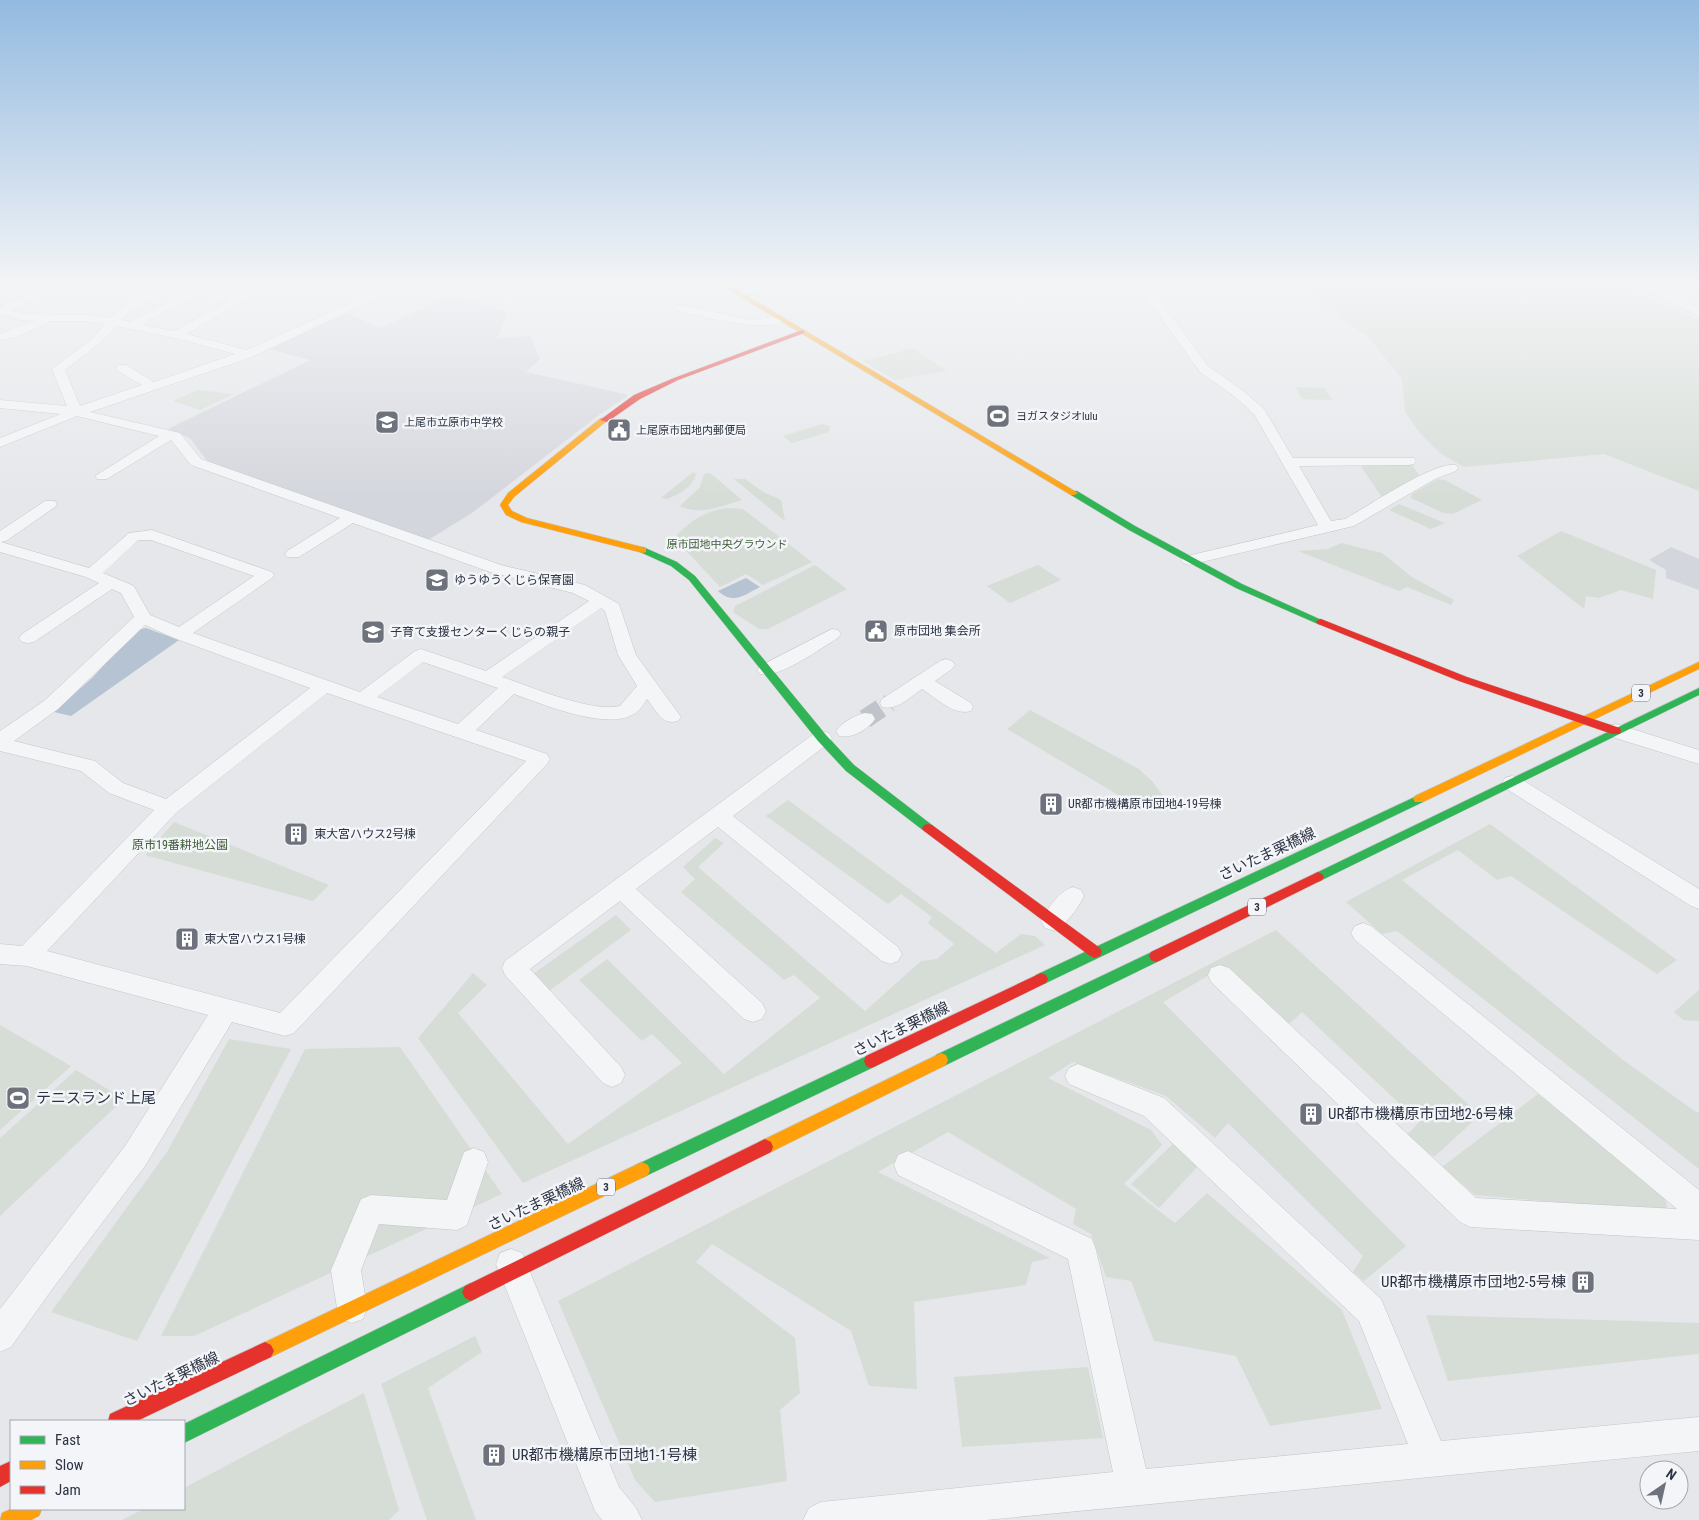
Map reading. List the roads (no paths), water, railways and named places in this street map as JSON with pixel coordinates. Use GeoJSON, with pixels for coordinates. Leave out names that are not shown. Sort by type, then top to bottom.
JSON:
{"type":"FeatureCollection","features":[{"type":"Feature","properties":{"kind":"street"},"geometry":{"type":"LineString","coordinates":[[76,412],[58,369],[78,355]]}},
{"type":"Feature","properties":{"kind":"street"},"geometry":{"type":"LineString","coordinates":[[2,442],[76,412],[245,355]]}},
{"type":"Feature","properties":{"kind":"street"},"geometry":{"type":"LineString","coordinates":[[741,355],[676,379],[637,397],[593,428],[511,496],[504,505],[509,514],[524,520],[648,551],[674,564],[692,578],[766,670],[850,768],[880,793],[1122,973]]}},
{"type":"Feature","properties":{"kind":"street"},"geometry":{"type":"LineString","coordinates":[[841,355],[1189,560],[1247,590],[1359,639],[1463,679],[1582,721],[1699,757]]}},
{"type":"Feature","properties":{"kind":"street"},"geometry":{"type":"LineString","coordinates":[[1194,355],[1204,369],[1238,393],[1259,412],[1322,517],[1326,527]]}},
{"type":"Feature","properties":{"kind":"street"},"geometry":{"type":"LineString","coordinates":[[122,368],[152,386]]}},
{"type":"Feature","properties":{"kind":"street"},"geometry":{"type":"LineString","coordinates":[[0,404],[76,412],[175,436],[196,462],[496,570],[579,589],[613,608],[627,654],[647,686],[671,717]]}},
{"type":"Feature","properties":{"kind":"street"},"geometry":{"type":"LineString","coordinates":[[102,476],[171,435]]}},
{"type":"Feature","properties":{"kind":"street"},"geometry":{"type":"LineString","coordinates":[[1288,462],[1409,461]]}},
{"type":"Feature","properties":{"kind":"street"},"geometry":{"type":"LineString","coordinates":[[1189,560],[1348,523],[1430,476],[1452,468]]}},
{"type":"Feature","properties":{"kind":"street"},"geometry":{"type":"LineString","coordinates":[[2,547],[50,504]]}},
{"type":"Feature","properties":{"kind":"street"},"geometry":{"type":"LineString","coordinates":[[293,554],[351,518]]}},
{"type":"Feature","properties":{"kind":"street"},"geometry":{"type":"LineString","coordinates":[[92,574],[134,536],[152,535],[266,575],[180,634]]}},
{"type":"Feature","properties":{"kind":"street"},"geometry":{"type":"LineString","coordinates":[[0,954],[27,956],[286,1025],[540,760],[363,700],[180,634],[143,618],[128,590],[92,574],[2,547]]}},
{"type":"Feature","properties":{"kind":"street"},"geometry":{"type":"LineString","coordinates":[[28,638],[111,582]]}},
{"type":"Feature","properties":{"kind":"street"},"geometry":{"type":"LineString","coordinates":[[488,678],[600,601]]}},
{"type":"Feature","properties":{"kind":"street"},"geometry":{"type":"LineString","coordinates":[[0,742],[51,705],[143,618]]}},
{"type":"Feature","properties":{"kind":"street"},"geometry":{"type":"LineString","coordinates":[[766,670],[832,634]]}},
{"type":"Feature","properties":{"kind":"street"},"geometry":{"type":"LineString","coordinates":[[363,700],[421,655],[510,686],[568,704],[611,714],[627,710],[647,686]]}},
{"type":"Feature","properties":{"kind":"street"},"geometry":{"type":"LineString","coordinates":[[889,703],[946,665]]}},
{"type":"Feature","properties":{"kind":"street","name":"さいたま栗橋線"},"geometry":{"type":"LineString","coordinates":[[119,1420],[1699,665]]}},
{"type":"Feature","properties":{"kind":"street"},"geometry":{"type":"LineString","coordinates":[[922,681],[964,707]]}},
{"type":"Feature","properties":{"kind":"street"},"geometry":{"type":"LineString","coordinates":[[27,956],[169,808],[324,686]]}},
{"type":"Feature","properties":{"kind":"street"},"geometry":{"type":"LineString","coordinates":[[461,733],[510,686]]}},
{"type":"Feature","properties":{"kind":"street","name":"3"},"geometry":{"type":"LineString","coordinates":[[185,1434],[514,1270],[1699,691]]}},
{"type":"Feature","properties":{"kind":"street"},"geometry":{"type":"LineString","coordinates":[[846,731],[865,719]]}},
{"type":"Feature","properties":{"kind":"street"},"geometry":{"type":"LineString","coordinates":[[0,742],[88,766],[116,788],[169,808]]}},
{"type":"Feature","properties":{"kind":"street"},"geometry":{"type":"LineString","coordinates":[[612,1075],[514,968],[719,816],[826,742]]}},
{"type":"Feature","properties":{"kind":"street"},"geometry":{"type":"LineString","coordinates":[[1512,784],[1699,900]]}},
{"type":"Feature","properties":{"kind":"street"},"geometry":{"type":"LineString","coordinates":[[719,816],[890,954]]}},
{"type":"Feature","properties":{"kind":"street"},"geometry":{"type":"LineString","coordinates":[[621,889],[753,1010]]}},
{"type":"Feature","properties":{"kind":"street"},"geometry":{"type":"LineString","coordinates":[[1053,921],[1074,896]]}},
{"type":"Feature","properties":{"kind":"street"},"geometry":{"type":"LineString","coordinates":[[1363,932],[1690,1200],[1699,1211]]}},
{"type":"Feature","properties":{"kind":"street"},"geometry":{"type":"LineString","coordinates":[[1220,975],[1470,1212],[1699,1225]]}},
{"type":"Feature","properties":{"kind":"street"},"geometry":{"type":"LineString","coordinates":[[0,1336],[42,1277],[135,1156],[226,1009]]}},
{"type":"Feature","properties":{"kind":"street"},"geometry":{"type":"LineString","coordinates":[[1078,1076],[1154,1107],[1370,1310],[1432,1459]]}},
{"type":"Feature","properties":{"kind":"street"},"geometry":{"type":"LineString","coordinates":[[352,1308],[346,1270],[371,1209],[456,1215],[474,1162]]}},
{"type":"Feature","properties":{"kind":"street"},"geometry":{"type":"LineString","coordinates":[[908,1165],[1081,1250],[1133,1487]]}},
{"type":"Feature","properties":{"kind":"street"},"geometry":{"type":"LineString","coordinates":[[502,1236],[607,1499],[624,1520]]}},
{"type":"Feature","properties":{"kind":"street"},"geometry":{"type":"LineString","coordinates":[[821,1520],[1133,1487],[1699,1434]]}},
{"type":"Feature","properties":{"kind":"street"},"geometry":{"type":"LineString","coordinates":[[9,1520],[30,1510]]}},
{"type":"Feature","properties":{"kind":"water"},"geometry":{"type":"Polygon","coordinates":[[[746,578],[760,587],[734,598],[718,591],[746,578]]]}},
{"type":"Feature","properties":{"kind":"water"},"geometry":{"type":"Polygon","coordinates":[[[146,628],[179,640],[71,716],[54,712],[93,677],[136,630],[146,628]]]}},
{"type":"Feature","properties":{"kind":"tunnel"},"geometry":{"type":"LineString","coordinates":[[865,719],[889,703]]}},
{"type":"Feature","properties":{"kind":"place","name":"ヨガスタジオlulu"},"geometry":{"type":"Point","coordinates":[998,416]}},
{"type":"Feature","properties":{"kind":"place","name":"上尾市立原市中学校"},"geometry":{"type":"Point","coordinates":[387,422]}},
{"type":"Feature","properties":{"kind":"place","name":"上尾原市団地内郵便局"},"geometry":{"type":"Point","coordinates":[619,430]}},
{"type":"Feature","properties":{"kind":"place","name":"ゆうゆうくじら保育園"},"geometry":{"type":"Point","coordinates":[437,580]}},
{"type":"Feature","properties":{"kind":"place","name":"原市団地 集会所"},"geometry":{"type":"Point","coordinates":[876,631]}},
{"type":"Feature","properties":{"kind":"place","name":"子育て支援センターくじらの親子"},"geometry":{"type":"Point","coordinates":[373,632]}},
{"type":"Feature","properties":{"kind":"place","name":"UR都市機構原市団地4-19号棟"},"geometry":{"type":"Point","coordinates":[1051,804]}},
{"type":"Feature","properties":{"kind":"place","name":"東大宮ハウス2号棟"},"geometry":{"type":"Point","coordinates":[296,834]}},
{"type":"Feature","properties":{"kind":"place","name":"東大宮ハウス1号棟"},"geometry":{"type":"Point","coordinates":[187,939]}},
{"type":"Feature","properties":{"kind":"place","name":"テニスランド上尾"},"geometry":{"type":"Point","coordinates":[18,1098]}},
{"type":"Feature","properties":{"kind":"place","name":"UR都市機構原市団地2-6号棟"},"geometry":{"type":"Point","coordinates":[1311,1114]}},
{"type":"Feature","properties":{"kind":"place","name":"UR都市機構原市団地2-5号棟"},"geometry":{"type":"Point","coordinates":[1583,1282]}},
{"type":"Feature","properties":{"kind":"place","name":"UR都市機構原市団地1-1号棟"},"geometry":{"type":"Point","coordinates":[494,1455]}},
{"type":"Feature","properties":{"kind":"park label","name":"原市団地中央グラウンド"},"geometry":{"type":"Point","coordinates":[727,544]}},
{"type":"Feature","properties":{"kind":"park label","name":"原市19番耕地公園"},"geometry":{"type":"Point","coordinates":[180,845]}}]}
